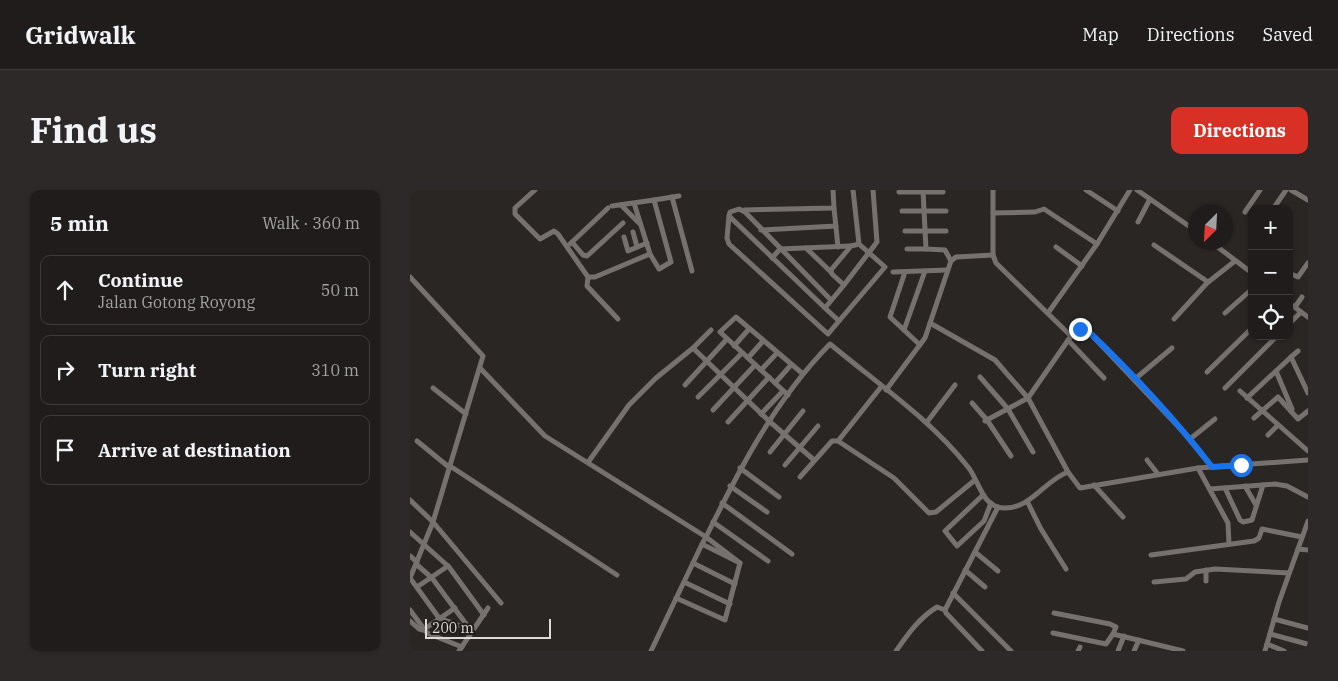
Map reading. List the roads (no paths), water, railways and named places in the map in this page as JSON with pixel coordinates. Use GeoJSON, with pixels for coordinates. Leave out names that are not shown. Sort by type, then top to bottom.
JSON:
{"type":"FeatureCollection","features":[{"type":"Feature","properties":{"kind":"street"},"geometry":{"type":"LineString","coordinates":[[833,190],[838,247]]}},
{"type":"Feature","properties":{"kind":"street"},"geometry":{"type":"LineString","coordinates":[[834,208],[734,210],[729,216],[727,238],[729,244],[826,333],[830,333],[838,321],[884,269],[884,263],[859,244],[853,190]]}},
{"type":"Feature","properties":{"kind":"street"},"geometry":{"type":"LineString","coordinates":[[826,308],[878,241],[873,190]]}},
{"type":"Feature","properties":{"kind":"street"},"geometry":{"type":"LineString","coordinates":[[993,190],[993,255],[996,264],[1048,312],[1104,378]]}},
{"type":"Feature","properties":{"kind":"street"},"geometry":{"type":"LineString","coordinates":[[1086,190],[1118,211]]}},
{"type":"Feature","properties":{"kind":"street"},"geometry":{"type":"LineString","coordinates":[[1048,312],[1097,244],[1130,190]]}},
{"type":"Feature","properties":{"kind":"street"},"geometry":{"type":"LineString","coordinates":[[1137,190],[1188,225]]}},
{"type":"Feature","properties":{"kind":"street"},"geometry":{"type":"LineString","coordinates":[[1245,212],[1260,190]]}},
{"type":"Feature","properties":{"kind":"street"},"geometry":{"type":"LineString","coordinates":[[1276,205],[1286,190]]}},
{"type":"Feature","properties":{"kind":"street"},"geometry":{"type":"LineString","coordinates":[[1291,190],[1308,200]]}},
{"type":"Feature","properties":{"kind":"street"},"geometry":{"type":"LineString","coordinates":[[531,191],[515,208],[515,214],[538,238],[543,239],[554,232],[583,255],[587,256],[623,223]]}},
{"type":"Feature","properties":{"kind":"street"},"geometry":{"type":"LineString","coordinates":[[923,191],[926,249]]}},
{"type":"Feature","properties":{"kind":"street"},"geometry":{"type":"LineString","coordinates":[[899,192],[943,192]]}},
{"type":"Feature","properties":{"kind":"street"},"geometry":{"type":"LineString","coordinates":[[569,244],[610,207],[679,196]]}},
{"type":"Feature","properties":{"kind":"street"},"geometry":{"type":"LineString","coordinates":[[672,197],[692,271]]}},
{"type":"Feature","properties":{"kind":"street"},"geometry":{"type":"LineString","coordinates":[[1138,222],[1150,199]]}},
{"type":"Feature","properties":{"kind":"street"},"geometry":{"type":"LineString","coordinates":[[634,202],[650,254],[659,269],[674,261],[654,200]]}},
{"type":"Feature","properties":{"kind":"street"},"geometry":{"type":"LineString","coordinates":[[621,204],[641,226]]}},
{"type":"Feature","properties":{"kind":"street"},"geometry":{"type":"LineString","coordinates":[[993,213],[1035,212],[1044,209],[1097,244]]}},
{"type":"Feature","properties":{"kind":"street"},"geometry":{"type":"LineString","coordinates":[[744,210],[831,300]]}},
{"type":"Feature","properties":{"kind":"street"},"geometry":{"type":"LineString","coordinates":[[902,211],[946,211]]}},
{"type":"Feature","properties":{"kind":"street"},"geometry":{"type":"LineString","coordinates":[[729,216],[838,321]]}},
{"type":"Feature","properties":{"kind":"street"},"geometry":{"type":"LineString","coordinates":[[762,230],[836,226]]}},
{"type":"Feature","properties":{"kind":"street"},"geometry":{"type":"LineString","coordinates":[[905,231],[946,231]]}},
{"type":"Feature","properties":{"kind":"street"},"geometry":{"type":"LineString","coordinates":[[633,232],[637,247]]}},
{"type":"Feature","properties":{"kind":"street"},"geometry":{"type":"LineString","coordinates":[[624,237],[628,250],[647,243]]}},
{"type":"Feature","properties":{"kind":"street"},"geometry":{"type":"LineString","coordinates":[[569,244],[588,277],[587,286],[618,318]]}},
{"type":"Feature","properties":{"kind":"street"},"geometry":{"type":"LineString","coordinates":[[772,258],[780,249],[838,247],[859,244]]}},
{"type":"Feature","properties":{"kind":"street"},"geometry":{"type":"LineString","coordinates":[[1154,245],[1208,282]]}},
{"type":"Feature","properties":{"kind":"street"},"geometry":{"type":"LineString","coordinates":[[831,272],[851,246]]}},
{"type":"Feature","properties":{"kind":"street"},"geometry":{"type":"LineString","coordinates":[[1056,247],[1082,266]]}},
{"type":"Feature","properties":{"kind":"street"},"geometry":{"type":"LineString","coordinates":[[806,248],[844,285]]}},
{"type":"Feature","properties":{"kind":"street"},"geometry":{"type":"LineString","coordinates":[[908,249],[945,250],[951,261]]}},
{"type":"Feature","properties":{"kind":"street"},"geometry":{"type":"LineString","coordinates":[[1222,250],[1248,270]]}},
{"type":"Feature","properties":{"kind":"street"},"geometry":{"type":"LineString","coordinates":[[588,277],[595,277],[650,254]]}},
{"type":"Feature","properties":{"kind":"street"},"geometry":{"type":"LineString","coordinates":[[838,441],[920,345],[930,323],[951,261],[956,257],[993,255]]}},
{"type":"Feature","properties":{"kind":"street"},"geometry":{"type":"LineString","coordinates":[[1174,319],[1208,282],[1236,261]]}},
{"type":"Feature","properties":{"kind":"street"},"geometry":{"type":"LineString","coordinates":[[1293,275],[1298,278],[1308,263]]}},
{"type":"Feature","properties":{"kind":"street"},"geometry":{"type":"LineString","coordinates":[[892,272],[948,270]]}},
{"type":"Feature","properties":{"kind":"street"},"geometry":{"type":"LineString","coordinates":[[904,330],[925,271]]}},
{"type":"Feature","properties":{"kind":"street"},"geometry":{"type":"LineString","coordinates":[[905,272],[890,318],[920,345]]}},
{"type":"Feature","properties":{"kind":"street"},"geometry":{"type":"LineString","coordinates":[[410,277],[483,356],[433,522],[410,578],[441,619],[471,631]]}},
{"type":"Feature","properties":{"kind":"street"},"geometry":{"type":"LineString","coordinates":[[1225,313],[1248,293]]}},
{"type":"Feature","properties":{"kind":"street"},"geometry":{"type":"LineString","coordinates":[[1302,297],[1295,307],[1308,317]]}},
{"type":"Feature","properties":{"kind":"street"},"geometry":{"type":"LineString","coordinates":[[740,312],[720,332],[785,393]]}},
{"type":"Feature","properties":{"kind":"street"},"geometry":{"type":"LineString","coordinates":[[1293,320],[1301,312]]}},
{"type":"Feature","properties":{"kind":"street"},"geometry":{"type":"LineString","coordinates":[[736,317],[776,353],[803,374]]}},
{"type":"Feature","properties":{"kind":"street"},"geometry":{"type":"LineString","coordinates":[[930,323],[993,357],[1028,398],[1068,472],[1080,488],[1198,468],[1308,460]]}},
{"type":"Feature","properties":{"kind":"street"},"geometry":{"type":"LineString","coordinates":[[734,346],[749,329]]}},
{"type":"Feature","properties":{"kind":"street"},"geometry":{"type":"LineString","coordinates":[[986,421],[1028,398],[1070,338],[1080,329],[1086,329],[1190,439],[1212,467]]}},
{"type":"Feature","properties":{"kind":"street"},"geometry":{"type":"LineString","coordinates":[[588,461],[633,400],[711,330]]}},
{"type":"Feature","properties":{"kind":"street"},"geometry":{"type":"LineString","coordinates":[[1207,372],[1248,332]]}},
{"type":"Feature","properties":{"kind":"street"},"geometry":{"type":"LineString","coordinates":[[685,386],[727,339]]}},
{"type":"Feature","properties":{"kind":"street"},"geometry":{"type":"LineString","coordinates":[[1225,388],[1273,340]]}},
{"type":"Feature","properties":{"kind":"street"},"geometry":{"type":"LineString","coordinates":[[748,358],[764,341]]}},
{"type":"Feature","properties":{"kind":"street"},"geometry":{"type":"LineString","coordinates":[[761,414],[785,393],[830,344],[927,422],[970,469],[983,494],[991,503],[998,507],[1008,508],[1027,501],[1058,475],[1068,472]]}},
{"type":"Feature","properties":{"kind":"street"},"geometry":{"type":"LineString","coordinates":[[693,348],[761,414],[814,460]]}},
{"type":"Feature","properties":{"kind":"street"},"geometry":{"type":"LineString","coordinates":[[1135,379],[1172,348]]}},
{"type":"Feature","properties":{"kind":"street"},"geometry":{"type":"LineString","coordinates":[[1247,398],[1298,350]]}},
{"type":"Feature","properties":{"kind":"street"},"geometry":{"type":"LineString","coordinates":[[698,397],[742,353]]}},
{"type":"Feature","properties":{"kind":"street"},"geometry":{"type":"LineString","coordinates":[[761,370],[776,353]]}},
{"type":"Feature","properties":{"kind":"street"},"geometry":{"type":"LineString","coordinates":[[1291,357],[1308,392]]}},
{"type":"Feature","properties":{"kind":"street"},"geometry":{"type":"LineString","coordinates":[[775,383],[791,364]]}},
{"type":"Feature","properties":{"kind":"street"},"geometry":{"type":"LineString","coordinates":[[713,410],[755,365]]}},
{"type":"Feature","properties":{"kind":"street"},"geometry":{"type":"LineString","coordinates":[[480,368],[545,436],[588,461],[706,537],[740,564]]}},
{"type":"Feature","properties":{"kind":"street"},"geometry":{"type":"LineString","coordinates":[[1276,371],[1294,415]]}},
{"type":"Feature","properties":{"kind":"street"},"geometry":{"type":"LineString","coordinates":[[980,377],[1008,409],[1034,452]]}},
{"type":"Feature","properties":{"kind":"street"},"geometry":{"type":"LineString","coordinates":[[728,422],[769,378]]}},
{"type":"Feature","properties":{"kind":"street"},"geometry":{"type":"LineString","coordinates":[[927,422],[955,385]]}},
{"type":"Feature","properties":{"kind":"street"},"geometry":{"type":"LineString","coordinates":[[433,388],[466,414]]}},
{"type":"Feature","properties":{"kind":"street"},"geometry":{"type":"LineString","coordinates":[[1240,391],[1308,451]]}},
{"type":"Feature","properties":{"kind":"street"},"geometry":{"type":"LineString","coordinates":[[1254,418],[1284,391]]}},
{"type":"Feature","properties":{"kind":"street"},"geometry":{"type":"LineString","coordinates":[[651,651],[730,486],[785,393]]}},
{"type":"Feature","properties":{"kind":"street"},"geometry":{"type":"LineString","coordinates":[[1278,396],[1294,415],[1300,418],[1308,411]]}},
{"type":"Feature","properties":{"kind":"street"},"geometry":{"type":"LineString","coordinates":[[972,403],[1011,456]]}},
{"type":"Feature","properties":{"kind":"street"},"geometry":{"type":"LineString","coordinates":[[770,452],[803,411]]}},
{"type":"Feature","properties":{"kind":"street"},"geometry":{"type":"LineString","coordinates":[[1190,439],[1215,419]]}},
{"type":"Feature","properties":{"kind":"street"},"geometry":{"type":"LineString","coordinates":[[1268,435],[1278,425]]}},
{"type":"Feature","properties":{"kind":"street"},"geometry":{"type":"LineString","coordinates":[[785,465],[818,426]]}},
{"type":"Feature","properties":{"kind":"street"},"geometry":{"type":"LineString","coordinates":[[416,441],[450,467],[617,575]]}},
{"type":"Feature","properties":{"kind":"street"},"geometry":{"type":"LineString","coordinates":[[800,476],[832,441],[838,441],[894,478],[929,512],[936,512],[975,480]]}},
{"type":"Feature","properties":{"kind":"street"},"geometry":{"type":"LineString","coordinates":[[1147,460],[1158,474]]}},
{"type":"Feature","properties":{"kind":"street"},"geometry":{"type":"LineString","coordinates":[[740,468],[779,497]]}},
{"type":"Feature","properties":{"kind":"street"},"geometry":{"type":"LineString","coordinates":[[1198,468],[1228,523],[1228,544]]}},
{"type":"Feature","properties":{"kind":"street"},"geometry":{"type":"LineString","coordinates":[[1210,489],[1263,485],[1287,486],[1308,497]]}},
{"type":"Feature","properties":{"kind":"street"},"geometry":{"type":"LineString","coordinates":[[1226,488],[1242,522],[1251,521],[1263,485]]}},
{"type":"Feature","properties":{"kind":"street"},"geometry":{"type":"LineString","coordinates":[[730,486],[767,512]]}},
{"type":"Feature","properties":{"kind":"street"},"geometry":{"type":"LineString","coordinates":[[1094,486],[1123,517]]}},
{"type":"Feature","properties":{"kind":"street"},"geometry":{"type":"LineString","coordinates":[[1246,486],[1256,506]]}},
{"type":"Feature","properties":{"kind":"street"},"geometry":{"type":"LineString","coordinates":[[983,494],[945,531],[957,546],[984,521],[991,503]]}},
{"type":"Feature","properties":{"kind":"street"},"geometry":{"type":"LineString","coordinates":[[410,500],[433,522],[501,603]]}},
{"type":"Feature","properties":{"kind":"street"},"geometry":{"type":"LineString","coordinates":[[1027,501],[1066,569]]}},
{"type":"Feature","properties":{"kind":"street"},"geometry":{"type":"LineString","coordinates":[[722,503],[792,554]]}},
{"type":"Feature","properties":{"kind":"street"},"geometry":{"type":"LineString","coordinates":[[945,610],[998,507]]}},
{"type":"Feature","properties":{"kind":"street"},"geometry":{"type":"LineString","coordinates":[[713,522],[768,561]]}},
{"type":"Feature","properties":{"kind":"street"},"geometry":{"type":"LineString","coordinates":[[1265,651],[1289,573],[1308,522]]}},
{"type":"Feature","properties":{"kind":"street"},"geometry":{"type":"LineString","coordinates":[[410,528],[411,533],[448,566],[484,615]]}},
{"type":"Feature","properties":{"kind":"street"},"geometry":{"type":"LineString","coordinates":[[1151,555],[1254,541],[1259,538],[1262,529],[1302,537]]}},
{"type":"Feature","properties":{"kind":"street"},"geometry":{"type":"LineString","coordinates":[[702,544],[740,564]]}},
{"type":"Feature","properties":{"kind":"street"},"geometry":{"type":"LineString","coordinates":[[1298,549],[1308,550]]}},
{"type":"Feature","properties":{"kind":"street"},"geometry":{"type":"LineString","coordinates":[[975,552],[998,571]]}},
{"type":"Feature","properties":{"kind":"street"},"geometry":{"type":"LineString","coordinates":[[410,556],[432,578],[471,631]]}},
{"type":"Feature","properties":{"kind":"street"},"geometry":{"type":"LineString","coordinates":[[693,562],[735,584]]}},
{"type":"Feature","properties":{"kind":"street"},"geometry":{"type":"LineString","coordinates":[[676,598],[723,620],[727,619],[740,564]]}},
{"type":"Feature","properties":{"kind":"street"},"geometry":{"type":"LineString","coordinates":[[418,587],[448,566]]}},
{"type":"Feature","properties":{"kind":"street"},"geometry":{"type":"LineString","coordinates":[[965,570],[985,587]]}},
{"type":"Feature","properties":{"kind":"street"},"geometry":{"type":"LineString","coordinates":[[1154,582],[1186,579],[1195,572],[1206,570],[1289,573]]}},
{"type":"Feature","properties":{"kind":"street"},"geometry":{"type":"LineString","coordinates":[[1206,570],[1206,581]]}},
{"type":"Feature","properties":{"kind":"street"},"geometry":{"type":"LineString","coordinates":[[684,582],[730,604]]}},
{"type":"Feature","properties":{"kind":"street"},"geometry":{"type":"LineString","coordinates":[[953,593],[1011,651]]}},
{"type":"Feature","properties":{"kind":"street"},"geometry":{"type":"LineString","coordinates":[[896,651],[912,629],[928,612],[937,607],[945,610],[946,614],[982,651]]}},
{"type":"Feature","properties":{"kind":"street"},"geometry":{"type":"LineString","coordinates":[[424,630],[455,608]]}},
{"type":"Feature","properties":{"kind":"street"},"geometry":{"type":"LineString","coordinates":[[410,621],[419,629],[460,649],[488,608]]}},
{"type":"Feature","properties":{"kind":"street"},"geometry":{"type":"LineString","coordinates":[[410,610],[424,630]]}},
{"type":"Feature","properties":{"kind":"street"},"geometry":{"type":"LineString","coordinates":[[1053,633],[1106,644],[1116,629],[1113,625],[1054,613]]}},
{"type":"Feature","properties":{"kind":"street"},"geometry":{"type":"LineString","coordinates":[[1274,619],[1308,628]]}},
{"type":"Feature","properties":{"kind":"street"},"geometry":{"type":"LineString","coordinates":[[1113,634],[1183,651]]}},
{"type":"Feature","properties":{"kind":"street"},"geometry":{"type":"LineString","coordinates":[[1270,634],[1307,644]]}},
{"type":"Feature","properties":{"kind":"street"},"geometry":{"type":"LineString","coordinates":[[1118,651],[1124,636]]}},
{"type":"Feature","properties":{"kind":"street"},"geometry":{"type":"LineString","coordinates":[[1134,651],[1139,640]]}},
{"type":"Feature","properties":{"kind":"street"},"geometry":{"type":"LineString","coordinates":[[1267,644],[1284,651]]}}]}
